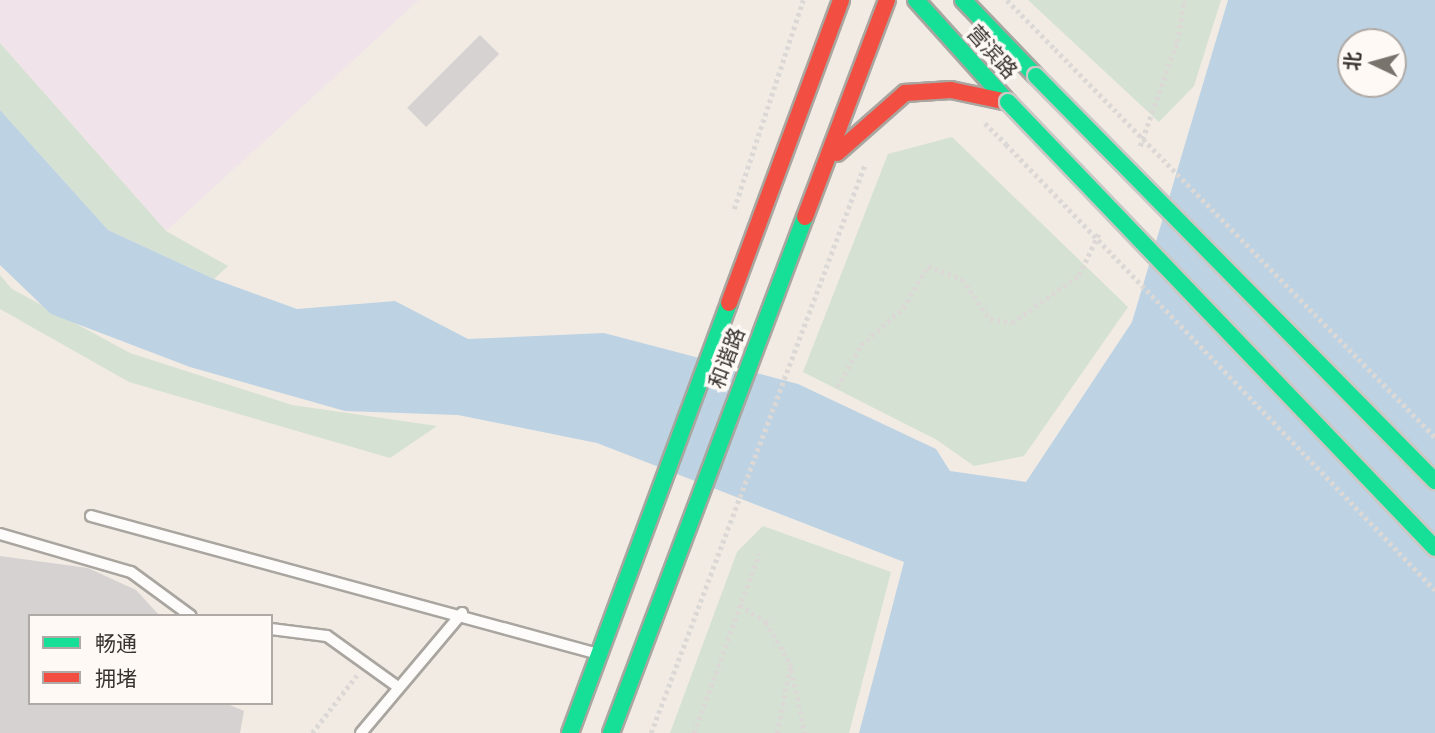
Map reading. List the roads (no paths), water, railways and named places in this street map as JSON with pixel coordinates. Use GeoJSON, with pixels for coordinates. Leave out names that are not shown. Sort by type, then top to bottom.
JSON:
{"type":"FeatureCollection","features":[{"type":"Feature","properties":{"kind":"main road","name":"和谐路"},"geometry":{"type":"LineString","coordinates":[[570,733],[841,0]]}},
{"type":"Feature","properties":{"kind":"main road","name":"和谐路"},"geometry":{"type":"LineString","coordinates":[[611,733],[751,352],[887,0]]}},
{"type":"Feature","properties":{"kind":"main road","name":"营滨路"},"geometry":{"type":"LineString","coordinates":[[916,0],[1007,102],[1435,548]]}},
{"type":"Feature","properties":{"kind":"main road","name":"营滨路"},"geometry":{"type":"LineString","coordinates":[[962,0],[1435,481]]}},
{"type":"Feature","properties":{"kind":"main road"},"geometry":{"type":"LineString","coordinates":[[823,171],[872,116],[905,93],[951,90],[1007,102]]}},
{"type":"Feature","properties":{"kind":"lane"},"geometry":{"type":"LineString","coordinates":[[91,516],[462,613],[599,654]]}},
{"type":"Feature","properties":{"kind":"lane"},"geometry":{"type":"LineString","coordinates":[[0,534],[131,572],[188,614]]}},
{"type":"Feature","properties":{"kind":"lane"},"geometry":{"type":"LineString","coordinates":[[361,733],[462,613]]}},
{"type":"Feature","properties":{"kind":"lane"},"geometry":{"type":"LineString","coordinates":[[273,629],[327,636],[397,687]]}},
{"type":"Feature","properties":{"kind":"water"},"geometry":{"type":"Polygon","coordinates":[[[1228,0],[1435,0],[1435,733],[859,733],[904,562],[597,443],[458,415],[345,411],[190,367],[51,314],[0,265],[0,110],[108,230],[214,279],[297,309],[395,301],[468,339],[604,333],[798,384],[936,449],[950,471],[1026,482],[1132,322],[1228,0]]]}}]}
